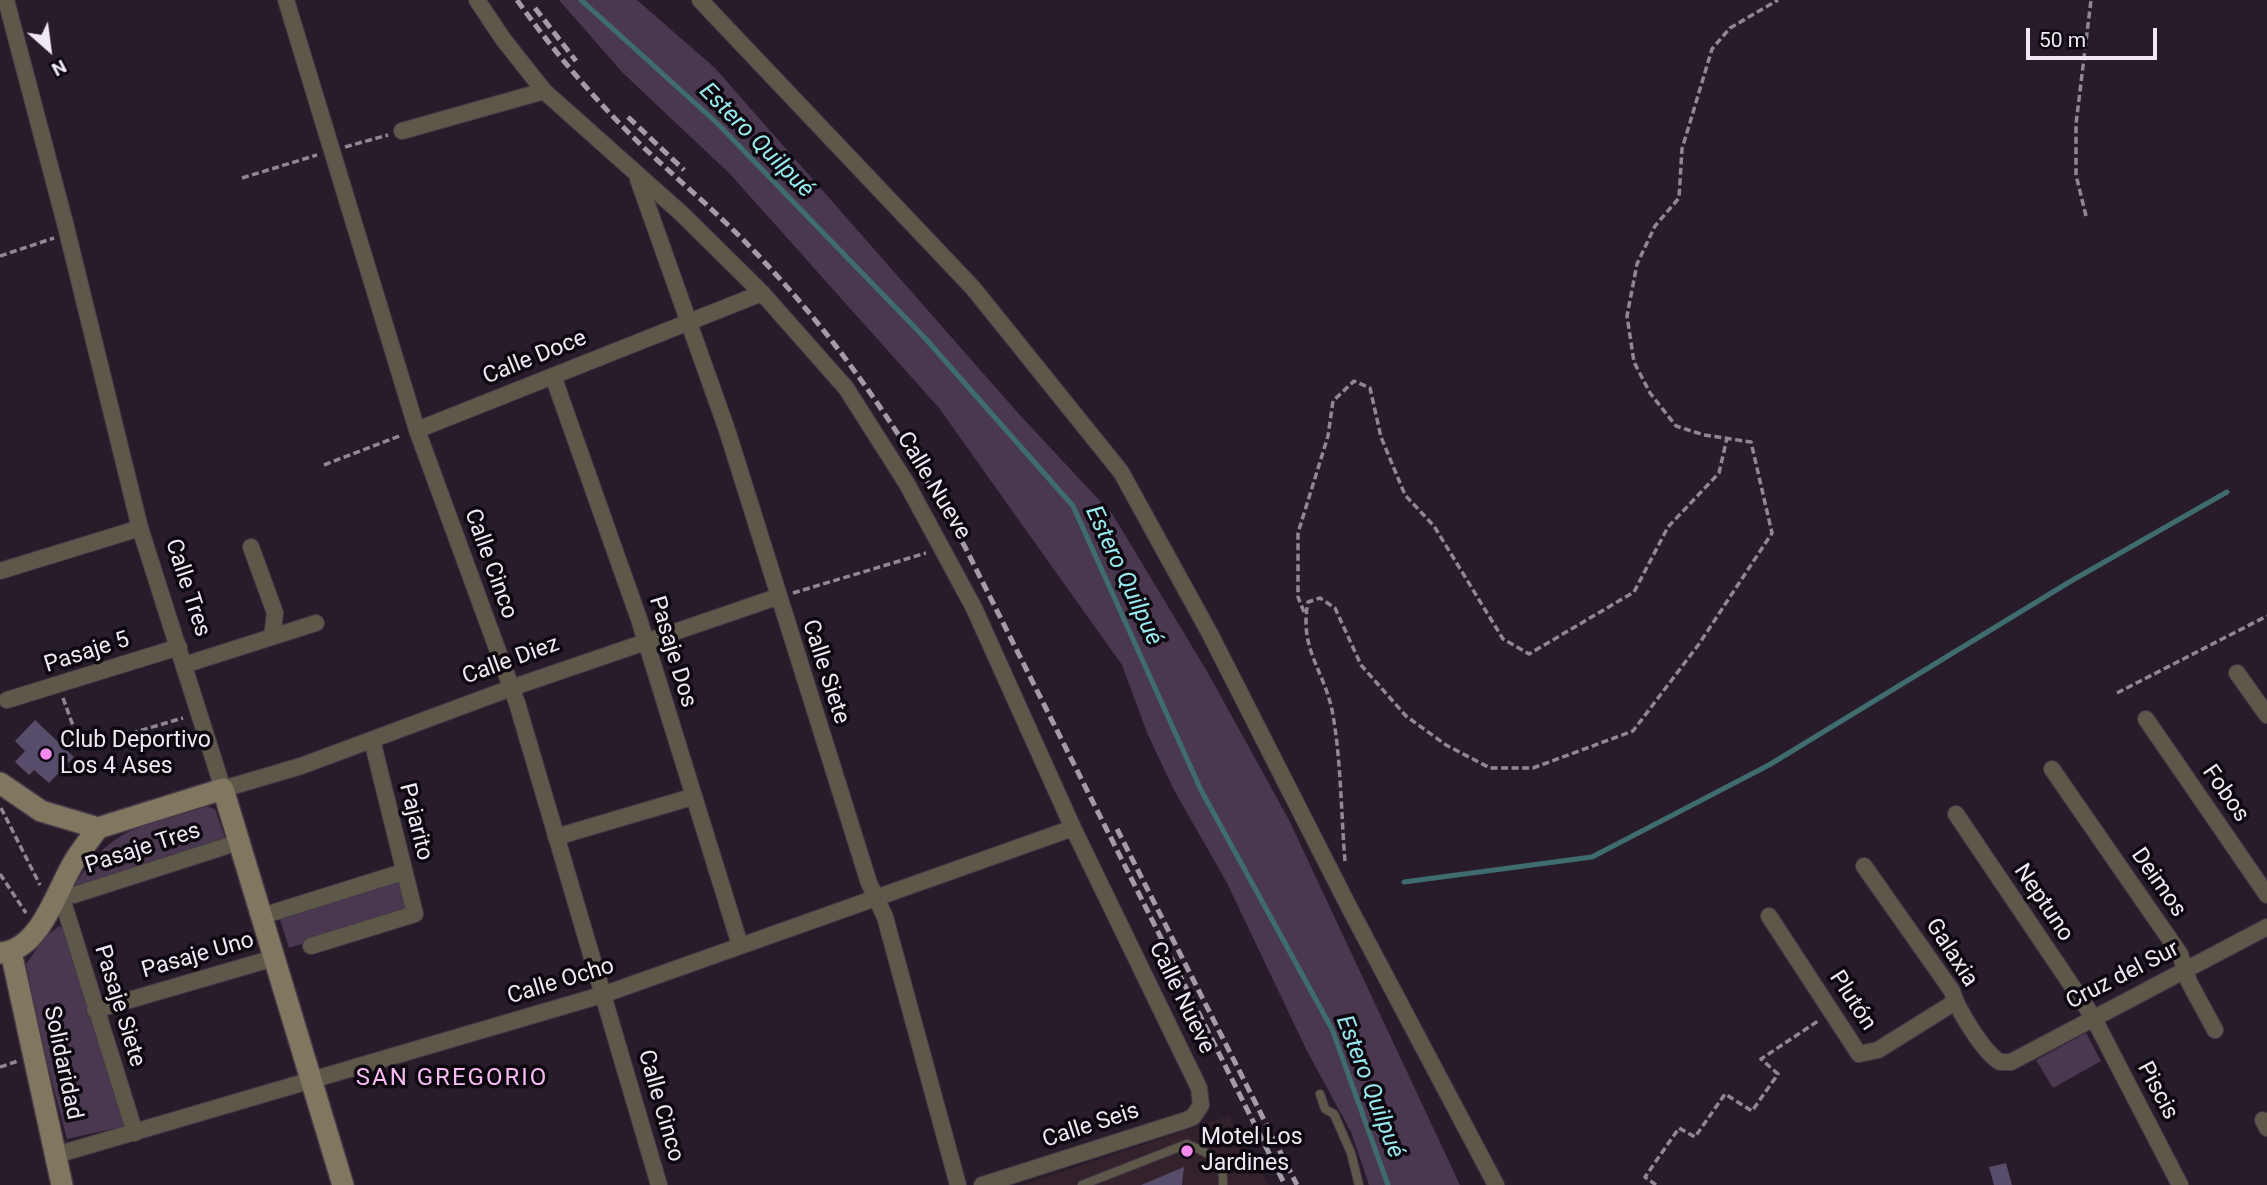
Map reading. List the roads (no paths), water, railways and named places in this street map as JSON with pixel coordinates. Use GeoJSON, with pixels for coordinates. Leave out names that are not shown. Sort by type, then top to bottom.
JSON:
{"type":"FeatureCollection","features":[{"type":"Feature","properties":{"kind":"main road"},"geometry":{"type":"LineString","coordinates":[[0,783],[41,811],[98,828],[70,868],[56,901],[37,929],[6,952]]}},
{"type":"Feature","properties":{"kind":"main road","name":"Calle Diez"},"geometry":{"type":"LineString","coordinates":[[98,828],[223,789]]}},
{"type":"Feature","properties":{"kind":"main road","name":"Calle Tres"},"geometry":{"type":"LineString","coordinates":[[223,789],[343,1185]]}},
{"type":"Feature","properties":{"kind":"main road","name":"Solidaridad"},"geometry":{"type":"LineString","coordinates":[[6,952],[62,1185]]}},
{"type":"Feature","properties":{"kind":"street","name":"Calle Tres"},"geometry":{"type":"LineString","coordinates":[[6,0],[67,233],[139,528],[223,789]]}},
{"type":"Feature","properties":{"kind":"street","name":"Calle Cinco"},"geometry":{"type":"LineString","coordinates":[[286,0],[417,430],[511,688],[605,993],[659,1185]]}},
{"type":"Feature","properties":{"kind":"street","name":"Calle Nueve"},"geometry":{"type":"LineString","coordinates":[[477,0],[503,39],[544,91],[682,214],[762,293],[846,387],[944,548],[1073,828],[1202,1098]]}},
{"type":"Feature","properties":{"kind":"street"},"geometry":{"type":"LineString","coordinates":[[700,0],[973,288],[1121,472],[1209,632],[1350,909],[1496,1185]]}},
{"type":"Feature","properties":{"kind":"street"},"geometry":{"type":"LineString","coordinates":[[402,131],[544,91]]}},
{"type":"Feature","properties":{"kind":"street","name":"Calle Siete"},"geometry":{"type":"LineString","coordinates":[[637,176],[690,321],[777,597],[876,899],[885,917],[958,1185]]}},
{"type":"Feature","properties":{"kind":"street","name":"Calle Doce"},"geometry":{"type":"LineString","coordinates":[[417,430],[762,293]]}},
{"type":"Feature","properties":{"kind":"street","name":"Pasaje Dos"},"geometry":{"type":"LineString","coordinates":[[553,376],[646,642],[692,797],[740,944]]}},
{"type":"Feature","properties":{"kind":"street"},"geometry":{"type":"LineString","coordinates":[[0,571],[139,528]]}},
{"type":"Feature","properties":{"kind":"street"},"geometry":{"type":"LineString","coordinates":[[251,547],[275,613],[272,637]]}},
{"type":"Feature","properties":{"kind":"street","name":"Calle Diez"},"geometry":{"type":"LineString","coordinates":[[223,789],[372,740],[511,688],[777,597]]}},
{"type":"Feature","properties":{"kind":"street"},"geometry":{"type":"LineString","coordinates":[[184,665],[316,623]]}},
{"type":"Feature","properties":{"kind":"street","name":"Pasaje 5"},"geometry":{"type":"LineString","coordinates":[[7,700],[179,646]]}},
{"type":"Feature","properties":{"kind":"street"},"geometry":{"type":"LineString","coordinates":[[2238,673],[2267,715]]}},
{"type":"Feature","properties":{"kind":"street","name":"Fobos"},"geometry":{"type":"LineString","coordinates":[[2146,719],[2267,895]]}},
{"type":"Feature","properties":{"kind":"street","name":"Pajarito"},"geometry":{"type":"LineString","coordinates":[[311,946],[415,914],[372,740]]}},
{"type":"Feature","properties":{"kind":"street","name":"Deimos"},"geometry":{"type":"LineString","coordinates":[[2052,769],[2180,954],[2189,982],[2215,1030]]}},
{"type":"Feature","properties":{"kind":"street"},"geometry":{"type":"LineString","coordinates":[[556,837],[692,797]]}},
{"type":"Feature","properties":{"kind":"street","name":"Neptuno"},"geometry":{"type":"LineString","coordinates":[[1956,814],[2093,1017]]}},
{"type":"Feature","properties":{"kind":"street","name":"Calle Ocho"},"geometry":{"type":"LineString","coordinates":[[56,1156],[605,993],[1073,828]]}},
{"type":"Feature","properties":{"kind":"street","name":"Pasaje Tres"},"geometry":{"type":"LineString","coordinates":[[56,901],[239,842]]}},
{"type":"Feature","properties":{"kind":"street","name":"Galaxia"},"geometry":{"type":"LineString","coordinates":[[1864,866],[1952,991],[1955,1002],[1990,1055],[2000,1062]]}},
{"type":"Feature","properties":{"kind":"street"},"geometry":{"type":"LineString","coordinates":[[262,916],[403,872]]}},
{"type":"Feature","properties":{"kind":"street","name":"Pasaje Siete"},"geometry":{"type":"LineString","coordinates":[[56,901],[135,1133]]}},
{"type":"Feature","properties":{"kind":"street","name":"Plutón"},"geometry":{"type":"LineString","coordinates":[[1769,916],[1859,1054],[1867,1054],[1955,1002]]}},
{"type":"Feature","properties":{"kind":"street","name":"Cruz del Sur"},"geometry":{"type":"LineString","coordinates":[[2000,1062],[2011,1062],[2267,927]]}},
{"type":"Feature","properties":{"kind":"street","name":"Pasaje Uno"},"geometry":{"type":"LineString","coordinates":[[95,1010],[274,958]]}},
{"type":"Feature","properties":{"kind":"street","name":"Piscis"},"geometry":{"type":"LineString","coordinates":[[2093,1017],[2180,1185]]}},
{"type":"Feature","properties":{"kind":"street","name":"Calle Seis"},"geometry":{"type":"LineString","coordinates":[[982,1185],[1185,1120],[1198,1112],[1202,1098]]}},
{"type":"Feature","properties":{"kind":"lane"},"geometry":{"type":"LineString","coordinates":[[1320,1094],[1325,1109],[1334,1114],[1351,1153],[1359,1185]]}},
{"type":"Feature","properties":{"kind":"lane"},"geometry":{"type":"LineString","coordinates":[[1082,1185],[1187,1144],[1214,1155],[1224,1172],[1223,1185]]}},
{"type":"Feature","properties":{"kind":"waterway","name":"Estero Quilpué"},"geometry":{"type":"LineString","coordinates":[[581,0],[717,123],[924,337],[1073,506],[1201,790],[1332,1029],[1388,1185]]}},
{"type":"Feature","properties":{"kind":"waterway"},"geometry":{"type":"LineString","coordinates":[[1404,882],[1592,857],[1769,765],[2071,581],[2227,492]]}},
{"type":"Feature","properties":{"kind":"railway"},"geometry":{"type":"LineString","coordinates":[[517,0],[576,76],[608,111],[740,236],[784,284],[842,355],[895,429],[965,547],[1285,1185]]}},
{"type":"Feature","properties":{"kind":"railway"},"geometry":{"type":"LineString","coordinates":[[535,8],[576,61]]}},
{"type":"Feature","properties":{"kind":"railway"},"geometry":{"type":"LineString","coordinates":[[628,117],[684,170]]}},
{"type":"Feature","properties":{"kind":"railway"},"geometry":{"type":"LineString","coordinates":[[1117,829],[1297,1185]]}},
{"type":"Feature","properties":{"kind":"place","name":"Club Deportivo Los 4 Ases"},"geometry":{"type":"Point","coordinates":[46,754]}},
{"type":"Feature","properties":{"kind":"place","name":"Motel Los Jardines"},"geometry":{"type":"Point","coordinates":[1187,1151]}},
{"type":"Feature","properties":{"kind":"district","name":"SAN GREGORIO"},"geometry":{"type":"Point","coordinates":[452,1079]}}]}
